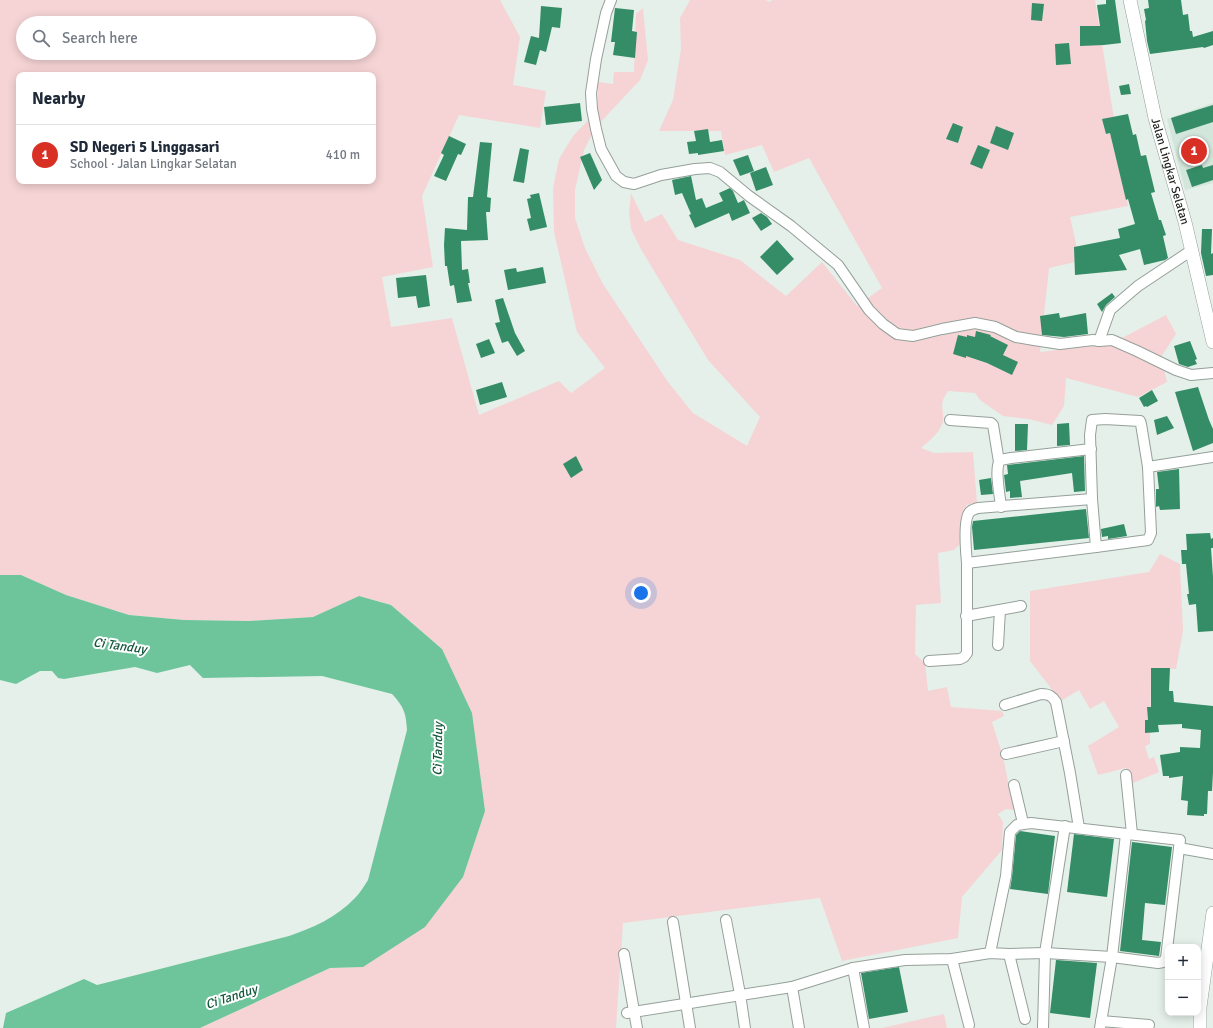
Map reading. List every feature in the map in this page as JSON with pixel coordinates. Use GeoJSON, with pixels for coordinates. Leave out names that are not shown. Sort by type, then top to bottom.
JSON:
{"type":"FeatureCollection","features":[{"type":"Feature","properties":{"kind":"street"},"geometry":{"type":"LineString","coordinates":[[611,0],[606,13],[596,59],[591,93],[592,109],[601,150],[616,176],[624,182],[634,184],[661,175],[695,169],[710,168],[720,172],[749,196],[791,226],[838,265],[869,310],[883,324],[897,334],[913,336],[975,323],[995,327],[1016,337],[1060,344],[1093,340],[1112,340],[1176,370],[1191,375],[1213,373]]}},
{"type":"Feature","properties":{"kind":"street","name":"Jalan Lingkar Selatan"},"geometry":{"type":"LineString","coordinates":[[1130,0],[1155,118],[1192,250],[1213,342]]}},
{"type":"Feature","properties":{"kind":"street"},"geometry":{"type":"LineString","coordinates":[[1099,341],[1110,310],[1138,286],[1192,250]]}},
{"type":"Feature","properties":{"kind":"street"},"geometry":{"type":"LineString","coordinates":[[967,563],[1096,548],[1149,539],[1151,533],[1148,467],[1141,424],[1139,421],[1105,419],[1092,420],[1090,435],[1092,499],[1096,548]]}},
{"type":"Feature","properties":{"kind":"street"},"geometry":{"type":"LineString","coordinates":[[950,420],[991,422],[993,425],[998,462],[1001,507]]}},
{"type":"Feature","properties":{"kind":"street"},"geometry":{"type":"LineString","coordinates":[[998,462],[1002,459],[1091,449]]}},
{"type":"Feature","properties":{"kind":"street"},"geometry":{"type":"LineString","coordinates":[[1148,467],[1213,457]]}},
{"type":"Feature","properties":{"kind":"street"},"geometry":{"type":"LineString","coordinates":[[929,661],[960,658],[965,656],[968,650],[966,616],[967,563],[965,542],[969,513],[978,508],[1092,499]]}},
{"type":"Feature","properties":{"kind":"street"},"geometry":{"type":"LineString","coordinates":[[966,616],[1021,606]]}},
{"type":"Feature","properties":{"kind":"street"},"geometry":{"type":"LineString","coordinates":[[998,645],[1000,610]]}},
{"type":"Feature","properties":{"kind":"street"},"geometry":{"type":"LineString","coordinates":[[1005,705],[1041,694],[1050,695],[1056,702],[1079,828]]}},
{"type":"Feature","properties":{"kind":"street"},"geometry":{"type":"LineString","coordinates":[[1006,754],[1064,741]]}},
{"type":"Feature","properties":{"kind":"street"},"geometry":{"type":"LineString","coordinates":[[1126,775],[1129,834],[1101,1024],[1149,1025]]}},
{"type":"Feature","properties":{"kind":"street"},"geometry":{"type":"LineString","coordinates":[[1014,785],[1023,823]]}},
{"type":"Feature","properties":{"kind":"street"},"geometry":{"type":"LineString","coordinates":[[631,1012],[792,987],[854,968],[905,960],[952,959],[990,953],[1045,953],[1112,957],[1158,964],[1163,962],[1166,958],[1180,840],[1065,826],[1023,823],[1017,825],[1010,832],[1006,876],[990,953]]}},
{"type":"Feature","properties":{"kind":"street"},"geometry":{"type":"LineString","coordinates":[[1043,1028],[1045,953],[1065,826]]}},
{"type":"Feature","properties":{"kind":"street"},"geometry":{"type":"LineString","coordinates":[[1179,848],[1213,854]]}},
{"type":"Feature","properties":{"kind":"street"},"geometry":{"type":"LineString","coordinates":[[1200,1028],[1200,1007],[1213,913]]}},
{"type":"Feature","properties":{"kind":"street"},"geometry":{"type":"LineString","coordinates":[[726,920],[745,1028]]}},
{"type":"Feature","properties":{"kind":"street"},"geometry":{"type":"LineString","coordinates":[[673,922],[690,1028]]}},
{"type":"Feature","properties":{"kind":"street"},"geometry":{"type":"LineString","coordinates":[[624,954],[631,1012],[637,1028]]}},
{"type":"Feature","properties":{"kind":"street"},"geometry":{"type":"LineString","coordinates":[[1009,954],[1025,1019]]}},
{"type":"Feature","properties":{"kind":"street"},"geometry":{"type":"LineString","coordinates":[[952,959],[969,1025]]}},
{"type":"Feature","properties":{"kind":"street"},"geometry":{"type":"LineString","coordinates":[[854,968],[864,1028]]}},
{"type":"Feature","properties":{"kind":"street"},"geometry":{"type":"LineString","coordinates":[[792,987],[799,1028]]}},
{"type":"Feature","properties":{"kind":"shaded area"},"geometry":{"type":"Polygon","coordinates":[[[0,0],[500,0],[520,37],[513,85],[546,91],[540,128],[459,115],[422,196],[433,267],[382,277],[391,327],[452,318],[479,415],[559,381],[571,393],[605,368],[577,332],[554,232],[553,188],[559,159],[573,136],[598,110],[598,82],[613,84],[614,72],[634,72],[636,14],[643,8],[648,60],[640,80],[596,127],[584,150],[575,190],[575,218],[585,248],[603,284],[668,382],[693,413],[747,446],[760,417],[708,360],[642,251],[631,229],[629,213],[631,193],[645,222],[662,214],[678,240],[740,260],[786,296],[822,262],[857,306],[882,288],[809,158],[774,172],[762,145],[725,155],[721,131],[659,131],[673,100],[681,49],[680,18],[690,0],[765,0],[770,2],[772,0],[1095,0],[1128,206],[1070,217],[1080,261],[1049,268],[1040,352],[1093,346],[1124,337],[1166,315],[1176,334],[1161,357],[1167,382],[1138,397],[1066,378],[1064,406],[1052,425],[1029,419],[1003,416],[980,400],[975,393],[948,391],[942,403],[942,425],[934,436],[921,448],[934,453],[973,452],[977,504],[966,505],[962,542],[954,550],[938,553],[941,603],[916,605],[915,654],[925,663],[928,691],[947,687],[951,707],[1002,711],[1004,716],[992,722],[1003,757],[1014,810],[1006,809],[998,814],[1003,822],[1002,850],[962,897],[958,938],[842,961],[820,898],[623,923],[616,1028],[200,1028],[330,968],[363,967],[442,649],[391,605],[359,596],[313,617],[249,621],[184,620],[129,615],[66,595],[21,575],[0,575],[0,0]]]}},
{"type":"Feature","properties":{"kind":"shaded area"},"geometry":{"type":"Polygon","coordinates":[[[1213,103],[1213,183],[1185,190],[1167,119],[1213,103]]]}},
{"type":"Feature","properties":{"kind":"shaded area"},"geometry":{"type":"Polygon","coordinates":[[[1160,554],[1180,564],[1183,631],[1176,669],[1151,668],[1150,744],[1145,746],[1149,759],[1154,757],[1159,772],[1133,783],[1126,768],[1098,775],[1088,746],[1119,727],[1104,701],[1090,709],[1079,690],[1061,701],[1030,661],[1030,591],[1149,572],[1160,554]]]}},
{"type":"Feature","properties":{"kind":"shaded area"},"geometry":{"type":"Polygon","coordinates":[[[944,1014],[947,1028],[882,1028],[944,1014]]]}},
{"type":"Feature","properties":{"kind":"water","name":"Ci Tanduy"},"geometry":{"type":"Polygon","coordinates":[[[0,575],[21,575],[66,595],[129,615],[184,620],[249,621],[313,617],[359,596],[391,605],[442,649],[472,713],[485,811],[463,877],[425,927],[363,967],[330,968],[200,1028],[3,1028],[6,1013],[84,979],[97,985],[289,936],[316,925],[340,911],[357,896],[368,880],[407,730],[404,710],[392,694],[322,676],[203,678],[190,665],[157,673],[135,667],[64,679],[58,678],[52,671],[40,671],[16,684],[0,680],[0,575]]]}},
{"type":"Feature","properties":{"kind":"building"},"geometry":{"type":"Polygon","coordinates":[[[1106,0],[1115,0],[1121,43],[1080,46],[1080,26],[1100,26],[1097,5],[1106,4],[1106,0]]]}},
{"type":"Feature","properties":{"kind":"building"},"geometry":{"type":"Polygon","coordinates":[[[1148,0],[1181,0],[1183,15],[1188,14],[1190,31],[1192,31],[1193,37],[1213,31],[1213,45],[1204,48],[1150,54],[1147,41],[1144,9],[1149,8],[1148,0]]]}},
{"type":"Feature","properties":{"kind":"building"},"geometry":{"type":"Polygon","coordinates":[[[1032,3],[1044,4],[1042,21],[1031,20],[1032,3]]]}},
{"type":"Feature","properties":{"kind":"building"},"geometry":{"type":"Polygon","coordinates":[[[541,6],[562,8],[560,28],[552,27],[546,52],[540,50],[536,65],[524,62],[531,36],[539,38],[541,6]]]}},
{"type":"Feature","properties":{"kind":"building"},"geometry":{"type":"Polygon","coordinates":[[[615,8],[634,10],[632,31],[637,32],[635,58],[613,55],[615,42],[611,42],[615,8]]]}},
{"type":"Feature","properties":{"kind":"building"},"geometry":{"type":"Polygon","coordinates":[[[1069,43],[1071,64],[1056,65],[1055,44],[1069,43]]]}},
{"type":"Feature","properties":{"kind":"building"},"geometry":{"type":"Polygon","coordinates":[[[1129,84],[1131,94],[1121,95],[1119,86],[1129,84]]]}},
{"type":"Feature","properties":{"kind":"building"},"geometry":{"type":"Polygon","coordinates":[[[580,103],[582,121],[546,125],[544,107],[580,103]]]}},
{"type":"Feature","properties":{"kind":"building"},"geometry":{"type":"Polygon","coordinates":[[[1213,105],[1213,122],[1176,134],[1171,118],[1213,105]]]}},
{"type":"Feature","properties":{"kind":"building"},"geometry":{"type":"Polygon","coordinates":[[[1128,114],[1133,135],[1136,134],[1141,156],[1146,155],[1155,192],[1151,193],[1159,220],[1161,220],[1166,235],[1163,236],[1168,258],[1144,265],[1140,249],[1119,255],[1127,270],[1075,275],[1074,247],[1120,238],[1118,229],[1135,224],[1128,199],[1126,200],[1110,133],[1106,134],[1102,119],[1128,114]]]}},
{"type":"Feature","properties":{"kind":"building"},"geometry":{"type":"Polygon","coordinates":[[[953,123],[963,127],[958,143],[946,139],[953,123]]]}},
{"type":"Feature","properties":{"kind":"building"},"geometry":{"type":"Polygon","coordinates":[[[996,126],[1014,133],[1008,150],[990,143],[996,126]]]}},
{"type":"Feature","properties":{"kind":"building"},"geometry":{"type":"Polygon","coordinates":[[[708,129],[710,142],[722,140],[724,151],[698,155],[698,153],[689,154],[687,142],[696,141],[694,131],[708,129]]]}},
{"type":"Feature","properties":{"kind":"building"},"geometry":{"type":"Polygon","coordinates":[[[449,136],[466,144],[461,155],[458,154],[446,181],[434,176],[444,155],[441,153],[449,136]]]}},
{"type":"Feature","properties":{"kind":"building"},"geometry":{"type":"Polygon","coordinates":[[[480,142],[492,143],[487,197],[491,198],[490,212],[486,212],[488,240],[461,241],[462,270],[468,269],[470,283],[468,283],[472,301],[457,303],[454,285],[450,286],[447,266],[445,266],[445,228],[467,230],[468,197],[473,197],[480,142]]]}},
{"type":"Feature","properties":{"kind":"building"},"geometry":{"type":"Polygon","coordinates":[[[978,145],[990,150],[982,169],[970,164],[978,145]]]}},
{"type":"Feature","properties":{"kind":"building"},"geometry":{"type":"Polygon","coordinates":[[[520,148],[529,150],[524,183],[513,181],[520,148]]]}},
{"type":"Feature","properties":{"kind":"building"},"geometry":{"type":"Polygon","coordinates":[[[590,153],[602,180],[594,190],[580,157],[590,153]]]}},
{"type":"Feature","properties":{"kind":"building"},"geometry":{"type":"Polygon","coordinates":[[[748,155],[754,171],[740,176],[733,160],[748,155]]]}},
{"type":"Feature","properties":{"kind":"building"},"geometry":{"type":"Polygon","coordinates":[[[1202,165],[1203,168],[1213,165],[1213,180],[1192,187],[1186,170],[1202,165]]]}},
{"type":"Feature","properties":{"kind":"building"},"geometry":{"type":"Polygon","coordinates":[[[766,167],[773,185],[756,191],[750,173],[766,167]]]}},
{"type":"Feature","properties":{"kind":"building"},"geometry":{"type":"Polygon","coordinates":[[[691,176],[696,200],[702,198],[706,208],[723,201],[719,193],[730,188],[733,191],[738,203],[744,200],[750,213],[732,221],[729,213],[695,228],[682,193],[675,195],[672,180],[691,176]]]}},
{"type":"Feature","properties":{"kind":"building"},"geometry":{"type":"Polygon","coordinates":[[[539,193],[547,227],[530,231],[527,219],[531,218],[527,199],[531,198],[530,195],[539,193]]]}},
{"type":"Feature","properties":{"kind":"building"},"geometry":{"type":"Polygon","coordinates":[[[761,213],[767,217],[772,224],[761,231],[752,218],[761,213]]]}},
{"type":"Feature","properties":{"kind":"building"},"geometry":{"type":"Polygon","coordinates":[[[1202,229],[1212,229],[1211,254],[1213,253],[1213,275],[1206,276],[1201,253],[1202,229]]]}},
{"type":"Feature","properties":{"kind":"building"},"geometry":{"type":"Polygon","coordinates":[[[777,240],[794,259],[777,275],[760,257],[777,240]]]}},
{"type":"Feature","properties":{"kind":"building"},"geometry":{"type":"Polygon","coordinates":[[[543,267],[546,283],[508,290],[504,270],[516,268],[517,272],[543,267]]]}},
{"type":"Feature","properties":{"kind":"building"},"geometry":{"type":"Polygon","coordinates":[[[426,275],[430,306],[418,308],[416,296],[398,298],[396,278],[426,275]]]}},
{"type":"Feature","properties":{"kind":"building"},"geometry":{"type":"Polygon","coordinates":[[[1112,293],[1115,297],[1106,305],[1102,312],[1097,304],[1112,293]]]}},
{"type":"Feature","properties":{"kind":"building"},"geometry":{"type":"Polygon","coordinates":[[[503,298],[515,333],[525,351],[517,356],[508,341],[502,343],[495,323],[500,322],[495,300],[503,298]]]}},
{"type":"Feature","properties":{"kind":"building"},"geometry":{"type":"Polygon","coordinates":[[[1059,313],[1060,318],[1086,313],[1088,334],[1064,337],[1042,335],[1040,316],[1059,313]]]}},
{"type":"Feature","properties":{"kind":"building"},"geometry":{"type":"Polygon","coordinates":[[[976,331],[991,335],[990,336],[1008,345],[1003,355],[1018,362],[1012,375],[987,363],[966,356],[966,358],[953,354],[958,335],[975,337],[976,331]]]}},
{"type":"Feature","properties":{"kind":"building"},"geometry":{"type":"Polygon","coordinates":[[[489,339],[495,353],[481,358],[476,344],[489,339]]]}},
{"type":"Feature","properties":{"kind":"building"},"geometry":{"type":"Polygon","coordinates":[[[1190,341],[1197,359],[1195,360],[1197,364],[1188,367],[1179,364],[1174,346],[1190,341]]]}},
{"type":"Feature","properties":{"kind":"building"},"geometry":{"type":"Polygon","coordinates":[[[502,382],[507,397],[480,405],[476,390],[502,382]]]}},
{"type":"Feature","properties":{"kind":"building"},"geometry":{"type":"Polygon","coordinates":[[[1198,387],[1213,429],[1213,443],[1193,451],[1175,392],[1198,387]]]}},
{"type":"Feature","properties":{"kind":"building"},"geometry":{"type":"Polygon","coordinates":[[[1152,390],[1158,401],[1144,407],[1139,398],[1152,390]]]}},
{"type":"Feature","properties":{"kind":"building"},"geometry":{"type":"Polygon","coordinates":[[[1167,416],[1174,428],[1157,435],[1154,420],[1167,416]]]}},
{"type":"Feature","properties":{"kind":"building"},"geometry":{"type":"Polygon","coordinates":[[[1069,423],[1070,445],[1057,446],[1057,424],[1069,423]]]}},
{"type":"Feature","properties":{"kind":"building"},"geometry":{"type":"Polygon","coordinates":[[[1015,424],[1028,424],[1027,450],[1015,451],[1015,424]]]}},
{"type":"Feature","properties":{"kind":"building"},"geometry":{"type":"Polygon","coordinates":[[[576,456],[583,470],[571,478],[563,464],[576,456]]]}},
{"type":"Feature","properties":{"kind":"building"},"geometry":{"type":"Polygon","coordinates":[[[1084,456],[1085,491],[1074,492],[1072,473],[1020,481],[1022,497],[1010,498],[1010,491],[1006,492],[1004,475],[1008,474],[1007,465],[1084,456]]]}},
{"type":"Feature","properties":{"kind":"building"},"geometry":{"type":"Polygon","coordinates":[[[1179,469],[1180,509],[1160,510],[1159,506],[1156,507],[1156,489],[1159,489],[1157,472],[1179,469]]]}},
{"type":"Feature","properties":{"kind":"building"},"geometry":{"type":"Polygon","coordinates":[[[991,478],[993,494],[981,495],[979,480],[991,478]]]}},
{"type":"Feature","properties":{"kind":"building"},"geometry":{"type":"Polygon","coordinates":[[[1086,509],[1089,538],[974,550],[972,527],[973,521],[1086,509]]]}},
{"type":"Feature","properties":{"kind":"building"},"geometry":{"type":"Polygon","coordinates":[[[1124,524],[1127,536],[1108,539],[1108,536],[1102,537],[1101,529],[1124,524]]]}},
{"type":"Feature","properties":{"kind":"building"},"geometry":{"type":"Polygon","coordinates":[[[1210,533],[1211,539],[1213,538],[1213,548],[1211,548],[1213,577],[1213,631],[1198,632],[1196,604],[1189,605],[1186,564],[1182,564],[1181,550],[1187,550],[1186,534],[1210,533]]]}},
{"type":"Feature","properties":{"kind":"building"},"geometry":{"type":"Polygon","coordinates":[[[1151,668],[1170,668],[1169,691],[1173,691],[1174,702],[1213,706],[1212,791],[1208,791],[1207,814],[1204,814],[1204,816],[1187,815],[1188,801],[1181,800],[1183,776],[1169,778],[1169,776],[1163,776],[1160,755],[1180,752],[1180,747],[1200,748],[1201,730],[1182,728],[1182,724],[1158,725],[1159,732],[1145,733],[1145,720],[1148,720],[1147,707],[1151,707],[1151,668]]]}},
{"type":"Feature","properties":{"kind":"building"},"geometry":{"type":"Polygon","coordinates":[[[1020,831],[1055,836],[1048,894],[1010,889],[1016,835],[1020,831]]]}},
{"type":"Feature","properties":{"kind":"building"},"geometry":{"type":"Polygon","coordinates":[[[1074,834],[1114,839],[1107,897],[1067,892],[1074,834]]]}},
{"type":"Feature","properties":{"kind":"building"},"geometry":{"type":"Polygon","coordinates":[[[1132,842],[1172,847],[1165,905],[1145,903],[1142,940],[1161,942],[1159,956],[1120,951],[1132,842]]]}},
{"type":"Feature","properties":{"kind":"building"},"geometry":{"type":"Polygon","coordinates":[[[1056,960],[1097,963],[1090,1018],[1050,1013],[1056,960]]]}},
{"type":"Feature","properties":{"kind":"building"},"geometry":{"type":"Polygon","coordinates":[[[899,967],[908,1012],[869,1019],[861,973],[899,967]]]}},
{"type":"Feature","properties":{"kind":"place","name":"SD Negeri 5 Linggasari"},"geometry":{"type":"Point","coordinates":[1194,151]}}]}
